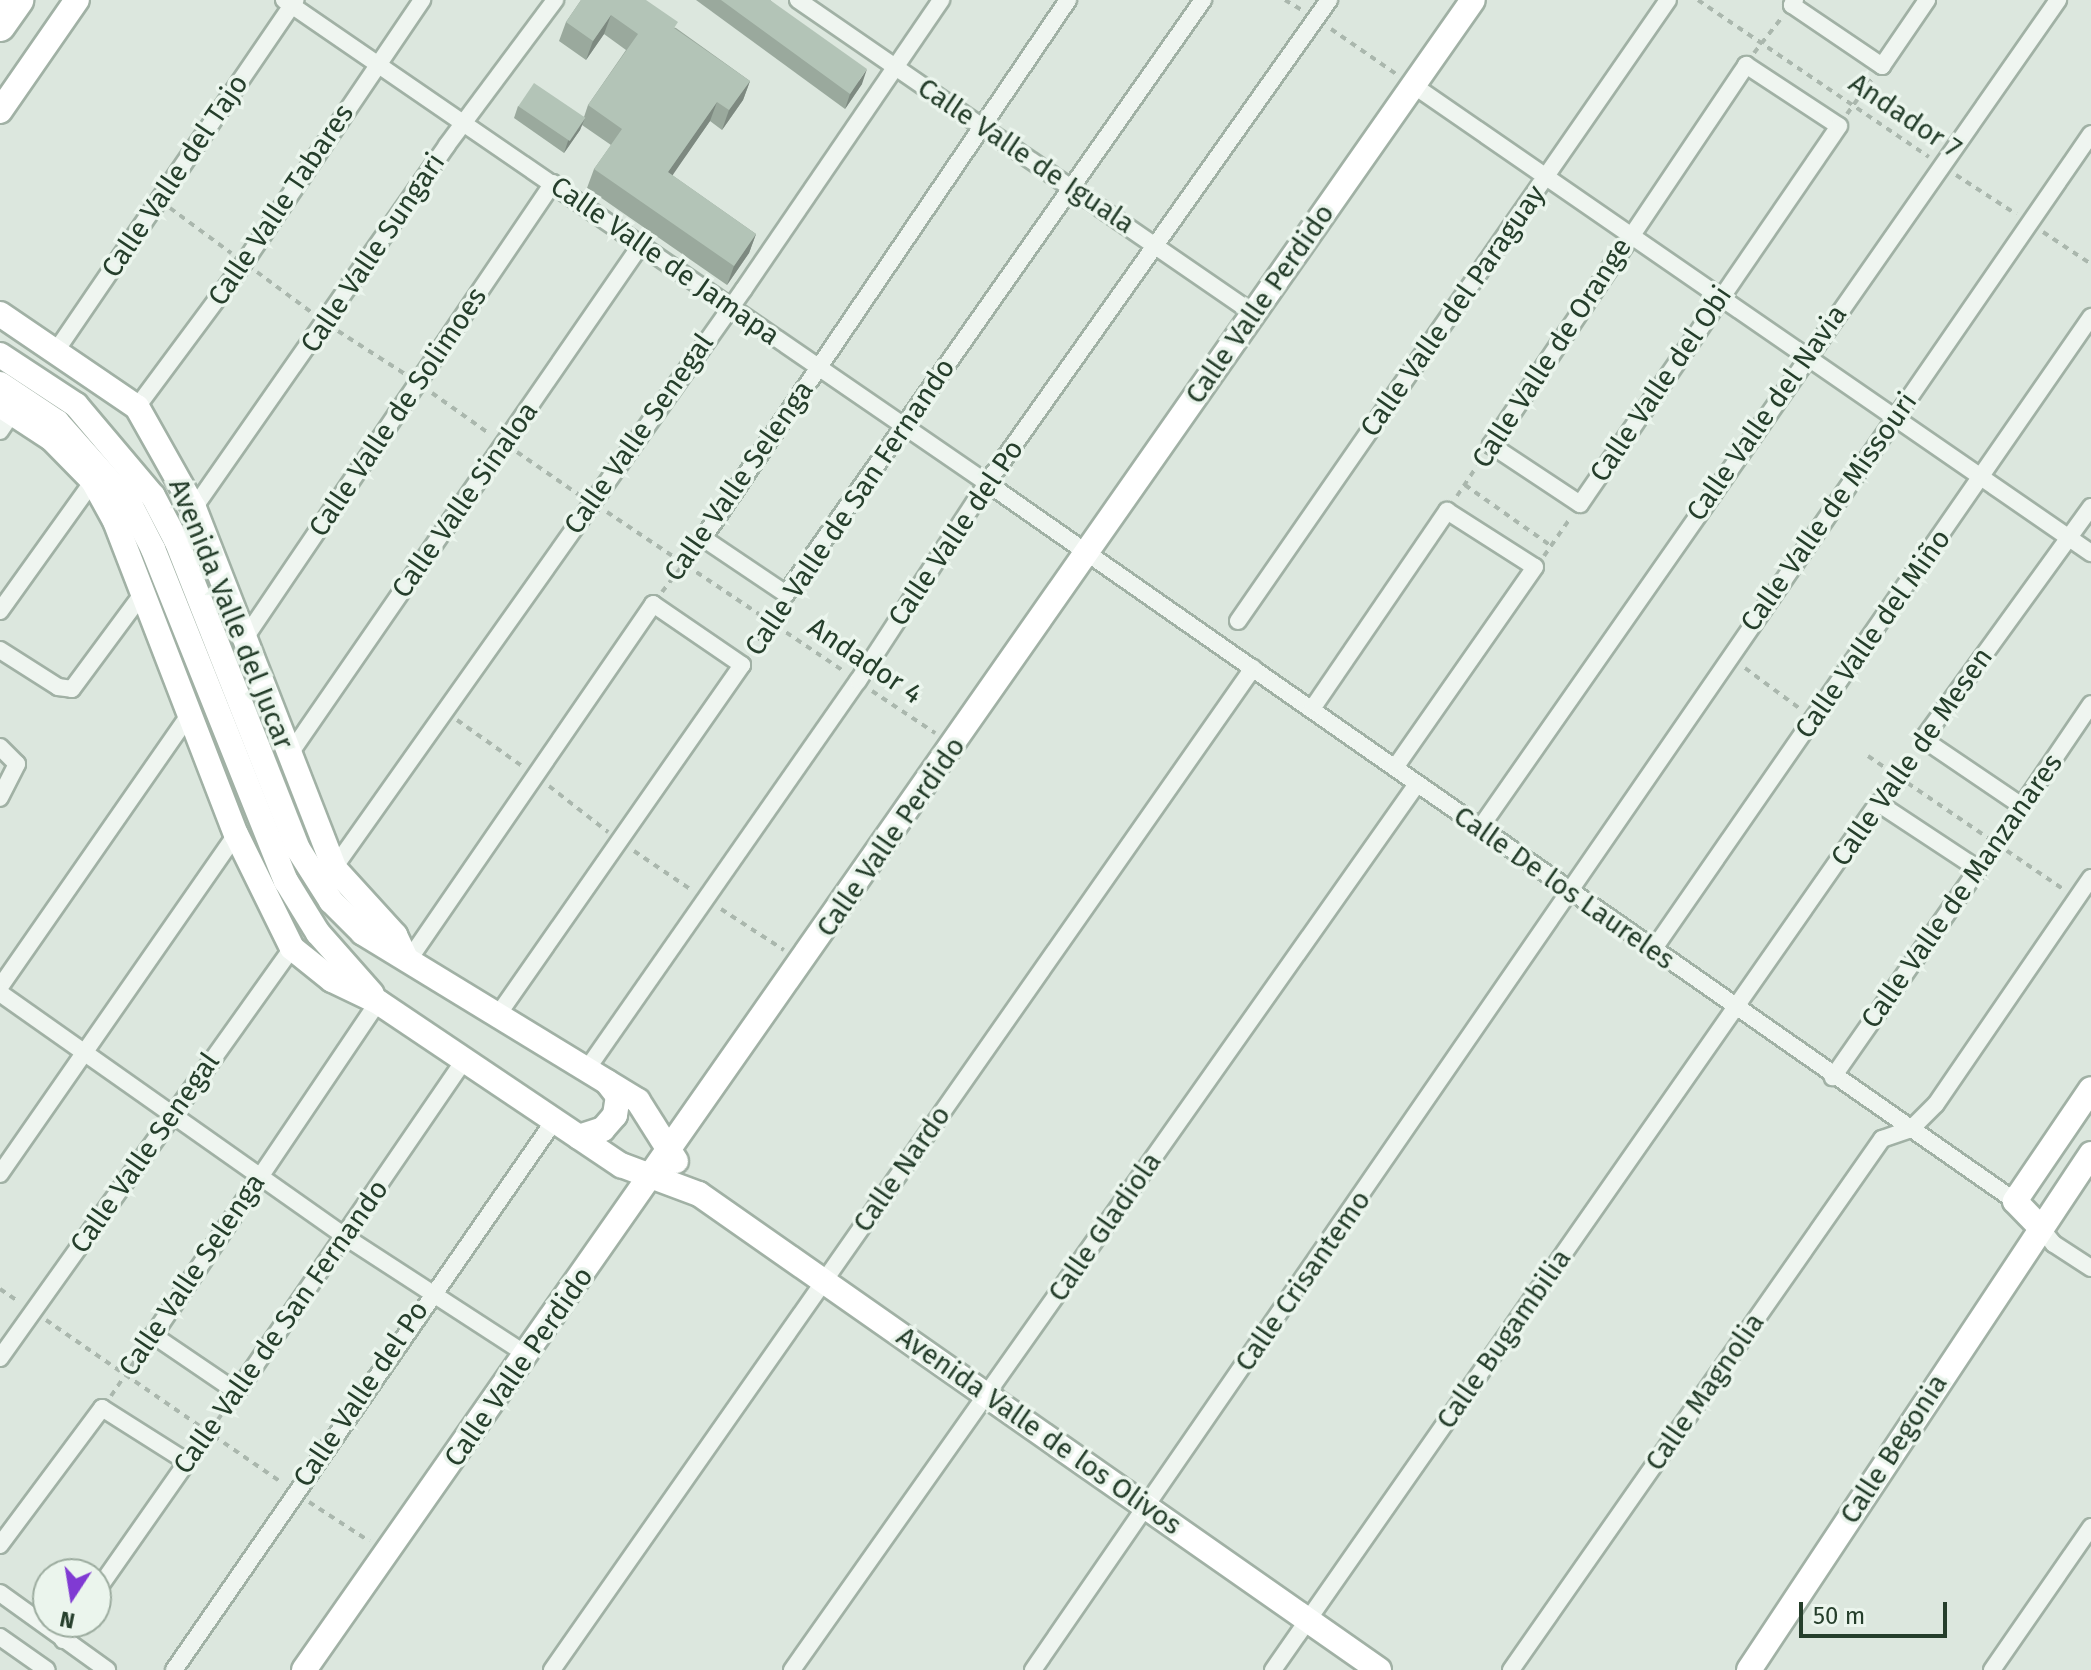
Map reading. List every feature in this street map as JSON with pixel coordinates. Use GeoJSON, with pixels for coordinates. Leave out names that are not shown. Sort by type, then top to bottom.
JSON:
{"type":"FeatureCollection","features":[{"type":"Feature","properties":{"kind":"highway"},"geometry":{"type":"LineString","coordinates":[[0,26],[18,0]]}},
{"type":"Feature","properties":{"kind":"main road"},"geometry":{"type":"LineString","coordinates":[[0,111],[77,0]]}},
{"type":"Feature","properties":{"kind":"main road","name":"Calle Valle Perdido"},"geometry":{"type":"LineString","coordinates":[[304,1670],[955,746],[1085,552],[1473,0]]}},
{"type":"Feature","properties":{"kind":"main road","name":"Avenida Valle del Jucar"},"geometry":{"type":"LineString","coordinates":[[0,314],[137,407],[194,508],[243,641],[334,868],[395,935],[408,961]]}},
{"type":"Feature","properties":{"kind":"main road","name":"Avenida Valle del Jucar"},"geometry":{"type":"LineString","coordinates":[[0,355],[76,405],[153,496],[177,542],[313,879],[363,933],[597,1076],[653,1118],[669,1152]]}},
{"type":"Feature","properties":{"kind":"main road","name":"Avenida Valle del Jucar"},"geometry":{"type":"LineString","coordinates":[[0,384],[57,422],[130,504],[153,549],[286,881],[318,933],[378,1002]]}},
{"type":"Feature","properties":{"kind":"main road","name":"Avenida Valle del Jucar"},"geometry":{"type":"LineString","coordinates":[[4,417],[52,439],[93,481],[115,521],[236,834],[292,948],[332,980],[378,1002],[621,1165],[653,1176]]}},
{"type":"Feature","properties":{"kind":"main road"},"geometry":{"type":"LineString","coordinates":[[579,1137],[603,1129],[615,1115],[618,1096],[597,1076]]}},
{"type":"Feature","properties":{"kind":"main road"},"geometry":{"type":"LineString","coordinates":[[2015,1201],[2091,1089]]}},
{"type":"Feature","properties":{"kind":"main road","name":"Avenida Valle de los Olivos"},"geometry":{"type":"LineString","coordinates":[[669,1152],[699,1194]]}},
{"type":"Feature","properties":{"kind":"main road","name":"Calle Begonia"},"geometry":{"type":"LineString","coordinates":[[1749,1670],[2091,1154]]}},
{"type":"Feature","properties":{"kind":"main road","name":"Avenida Valle de los Olivos"},"geometry":{"type":"LineString","coordinates":[[653,1176],[699,1194],[824,1279],[1379,1670]]}},
{"type":"Feature","properties":{"kind":"main road","name":"Calle De los Laureles"},"geometry":{"type":"LineString","coordinates":[[2015,1201],[2040,1227]]}},
{"type":"Feature","properties":{"kind":"street","name":"Calle Valle Tabares"},"geometry":{"type":"LineString","coordinates":[[137,407],[244,263],[422,0]]}},
{"type":"Feature","properties":{"kind":"street","name":"Calle Valle Sungari"},"geometry":{"type":"LineString","coordinates":[[194,508],[555,0]]}},
{"type":"Feature","properties":{"kind":"street","name":"Calle Valle Senegal"},"geometry":{"type":"LineString","coordinates":[[334,868],[941,0]]}},
{"type":"Feature","properties":{"kind":"street","name":"Calle Valle Selenga"},"geometry":{"type":"LineString","coordinates":[[703,538],[1068,0]]}},
{"type":"Feature","properties":{"kind":"street","name":"Calle Valle de San Fernando"},"geometry":{"type":"LineString","coordinates":[[786,594],[1069,186],[1203,0]]}},
{"type":"Feature","properties":{"kind":"street","name":"Calle Valle del Po"},"geometry":{"type":"LineString","coordinates":[[597,1076],[987,483],[1329,0]]}},
{"type":"Feature","properties":{"kind":"street","name":"Calle Valle del Paraguay"},"geometry":{"type":"LineString","coordinates":[[1238,621],[1668,0]]}},
{"type":"Feature","properties":{"kind":"street"},"geometry":{"type":"LineString","coordinates":[[1794,3],[1882,66],[1927,0]]}},
{"type":"Feature","properties":{"kind":"street","name":"Calle Valle del Navia"},"geometry":{"type":"LineString","coordinates":[[1480,828],[1804,357],[1943,167],[2058,0]]}},
{"type":"Feature","properties":{"kind":"street","name":"Calle Valle de Jamapa"},"geometry":{"type":"LineString","coordinates":[[290,2],[1085,552]]}},
{"type":"Feature","properties":{"kind":"street","name":"Calle Valle del Tajo"},"geometry":{"type":"LineString","coordinates":[[56,351],[290,2]]}},
{"type":"Feature","properties":{"kind":"street","name":"Calle Valle de Iguala"},"geometry":{"type":"LineString","coordinates":[[807,2],[894,67],[983,125],[1254,314]]}},
{"type":"Feature","properties":{"kind":"street"},"geometry":{"type":"LineString","coordinates":[[1746,65],[1839,126]]}},
{"type":"Feature","properties":{"kind":"street","name":"Calle Valle de Orange"},"geometry":{"type":"LineString","coordinates":[[1491,445],[1629,235],[1746,65]]}},
{"type":"Feature","properties":{"kind":"street"},"geometry":{"type":"LineString","coordinates":[[1413,85],[1544,179],[2091,553]]}},
{"type":"Feature","properties":{"kind":"street","name":"Calle Valle del Obi"},"geometry":{"type":"LineString","coordinates":[[1580,504],[1839,126]]}},
{"type":"Feature","properties":{"kind":"street","name":"Calle Valle de Missouri"},"geometry":{"type":"LineString","coordinates":[[1571,892],[1729,656],[2032,224],[2091,134]]}},
{"type":"Feature","properties":{"kind":"street","name":"Calle Valle de Solimoes"},"geometry":{"type":"LineString","coordinates":[[243,641],[553,183]]}},
{"type":"Feature","properties":{"kind":"street","name":"Calle Valle Sinaloa"},"geometry":{"type":"LineString","coordinates":[[289,755],[640,246]]}},
{"type":"Feature","properties":{"kind":"street","name":"Calle Valle del Miño"},"geometry":{"type":"LineString","coordinates":[[1653,950],[2091,317]]}},
{"type":"Feature","properties":{"kind":"street"},"geometry":{"type":"LineString","coordinates":[[1491,445],[1580,504]]}},
{"type":"Feature","properties":{"kind":"street"},"geometry":{"type":"LineString","coordinates":[[0,611],[93,481]]}},
{"type":"Feature","properties":{"kind":"street","name":"Calle Valle de Mesen"},"geometry":{"type":"LineString","coordinates":[[1923,739],[2091,507]]}},
{"type":"Feature","properties":{"kind":"street"},"geometry":{"type":"LineString","coordinates":[[1312,709],[1447,511],[1535,567],[1395,768]]}},
{"type":"Feature","properties":{"kind":"street"},"geometry":{"type":"LineString","coordinates":[[703,538],[786,594]]}},
{"type":"Feature","properties":{"kind":"street","name":"Calle De los Laureles"},"geometry":{"type":"LineString","coordinates":[[1085,552],[1833,1077],[2015,1201]]}},
{"type":"Feature","properties":{"kind":"street"},"geometry":{"type":"LineString","coordinates":[[0,650],[58,687],[72,689],[143,593]]}},
{"type":"Feature","properties":{"kind":"street","name":"Calle Valle Selenga"},"geometry":{"type":"LineString","coordinates":[[408,961],[653,604]]}},
{"type":"Feature","properties":{"kind":"street"},"geometry":{"type":"LineString","coordinates":[[653,604],[742,665]]}},
{"type":"Feature","properties":{"kind":"street","name":"Calle Valle de San Fernando"},"geometry":{"type":"LineString","coordinates":[[498,1015],[742,665]]}},
{"type":"Feature","properties":{"kind":"street","name":"Calle Nardo"},"geometry":{"type":"LineString","coordinates":[[552,1670],[1253,668]]}},
{"type":"Feature","properties":{"kind":"street","name":"Calle Valle de Manzanares"},"geometry":{"type":"LineString","coordinates":[[2022,806],[2091,704]]}},
{"type":"Feature","properties":{"kind":"street"},"geometry":{"type":"LineString","coordinates":[[190,714],[0,990],[344,1236],[527,1355]]}},
{"type":"Feature","properties":{"kind":"street"},"geometry":{"type":"LineString","coordinates":[[1923,739],[2022,806]]}},
{"type":"Feature","properties":{"kind":"street"},"geometry":{"type":"LineString","coordinates":[[0,747],[17,764],[0,798]]}},
{"type":"Feature","properties":{"kind":"street","name":"Calle Gladiola"},"geometry":{"type":"LineString","coordinates":[[792,1670],[1417,784]]}},
{"type":"Feature","properties":{"kind":"street"},"geometry":{"type":"LineString","coordinates":[[1878,803],[1978,869]]}},
{"type":"Feature","properties":{"kind":"street","name":"Calle Valle de Mesen"},"geometry":{"type":"LineString","coordinates":[[1735,1008],[1878,803]]}},
{"type":"Feature","properties":{"kind":"street"},"geometry":{"type":"LineString","coordinates":[[0,1174],[236,834]]}},
{"type":"Feature","properties":{"kind":"street","name":"Calle Valle de Manzanares"},"geometry":{"type":"LineString","coordinates":[[1833,1077],[1978,869]]}},
{"type":"Feature","properties":{"kind":"street","name":"Calle Magnolia"},"geometry":{"type":"LineString","coordinates":[[1511,1670],[1882,1139],[1911,1129],[1936,1104],[2091,878]]}},
{"type":"Feature","properties":{"kind":"street","name":"Calle Crisantemo"},"geometry":{"type":"LineString","coordinates":[[1033,1670],[1571,892]]}},
{"type":"Feature","properties":{"kind":"street","name":"Calle Valle Senegal"},"geometry":{"type":"LineString","coordinates":[[0,1358],[292,948]]}},
{"type":"Feature","properties":{"kind":"street","name":"Calle Valle Selenga"},"geometry":{"type":"LineString","coordinates":[[153,1335],[378,1002]]}},
{"type":"Feature","properties":{"kind":"street","name":"Calle Bugambilia"},"geometry":{"type":"LineString","coordinates":[[1273,1670],[1735,1008]]}},
{"type":"Feature","properties":{"kind":"street","name":"Calle Valle de San Fernando"},"geometry":{"type":"LineString","coordinates":[[237,1392],[464,1060]]}},
{"type":"Feature","properties":{"kind":"street","name":"Calle Valle del Po"},"geometry":{"type":"LineString","coordinates":[[174,1670],[431,1292],[554,1121]]}},
{"type":"Feature","properties":{"kind":"street"},"geometry":{"type":"LineString","coordinates":[[2040,1227],[2054,1244],[2091,1268]]}},
{"type":"Feature","properties":{"kind":"street"},"geometry":{"type":"LineString","coordinates":[[153,1335],[237,1392]]}},
{"type":"Feature","properties":{"kind":"street","name":"Calle Valle Selenga"},"geometry":{"type":"LineString","coordinates":[[0,1545],[102,1408]]}},
{"type":"Feature","properties":{"kind":"street"},"geometry":{"type":"LineString","coordinates":[[102,1408],[187,1462]]}},
{"type":"Feature","properties":{"kind":"street","name":"Calle Valle de San Fernando"},"geometry":{"type":"LineString","coordinates":[[112,1569],[187,1462]]}},
{"type":"Feature","properties":{"kind":"street"},"geometry":{"type":"LineString","coordinates":[[1992,1670],[2091,1527]]}},
{"type":"Feature","properties":{"kind":"street"},"geometry":{"type":"LineString","coordinates":[[0,1593],[107,1670]]}},
{"type":"Feature","properties":{"kind":"street"},"geometry":{"type":"LineString","coordinates":[[0,1637],[47,1670]]}},
{"type":"Feature","properties":{"kind":"path"},"geometry":{"type":"LineString","coordinates":[[1285,0],[1413,85]]}},
{"type":"Feature","properties":{"kind":"path","name":"Andador 7"},"geometry":{"type":"LineString","coordinates":[[1698,0],[2091,264]]}},
{"type":"Feature","properties":{"kind":"path"},"geometry":{"type":"LineString","coordinates":[[1746,65],[1794,3]]}},
{"type":"Feature","properties":{"kind":"path"},"geometry":{"type":"LineString","coordinates":[[1839,126],[1882,66]]}},
{"type":"Feature","properties":{"kind":"path","name":"Andador 4"},"geometry":{"type":"LineString","coordinates":[[159,200],[327,324],[592,503],[686,561],[955,746]]}},
{"type":"Feature","properties":{"kind":"path","name":"Calle Valle de Orange"},"geometry":{"type":"LineString","coordinates":[[1447,511],[1491,445]]}},
{"type":"Feature","properties":{"kind":"path"},"geometry":{"type":"LineString","coordinates":[[1465,485],[1551,546]]}},
{"type":"Feature","properties":{"kind":"path","name":"Calle Valle del Obi"},"geometry":{"type":"LineString","coordinates":[[1535,567],[1580,504]]}},
{"type":"Feature","properties":{"kind":"path","name":"Calle Valle Selenga"},"geometry":{"type":"LineString","coordinates":[[653,604],[703,538]]}},
{"type":"Feature","properties":{"kind":"path","name":"Calle Valle de San Fernando"},"geometry":{"type":"LineString","coordinates":[[742,665],[786,594]]}},
{"type":"Feature","properties":{"kind":"path"},"geometry":{"type":"LineString","coordinates":[[1729,656],[1814,719]]}},
{"type":"Feature","properties":{"kind":"path","name":"Calle Valle de Mesen"},"geometry":{"type":"LineString","coordinates":[[1878,803],[1923,739]]}},
{"type":"Feature","properties":{"kind":"path"},"geometry":{"type":"LineString","coordinates":[[1868,756],[2076,899]]}},
{"type":"Feature","properties":{"kind":"path","name":"Calle Valle de Manzanares"},"geometry":{"type":"LineString","coordinates":[[1978,869],[2022,806]]}},
{"type":"Feature","properties":{"kind":"path"},"geometry":{"type":"LineString","coordinates":[[0,1289],[124,1377],[210,1431],[294,1492],[388,1553]]}},
{"type":"Feature","properties":{"kind":"path","name":"Calle Valle Selenga"},"geometry":{"type":"LineString","coordinates":[[102,1408],[153,1335]]}},
{"type":"Feature","properties":{"kind":"path","name":"Calle Valle de San Fernando"},"geometry":{"type":"LineString","coordinates":[[187,1462],[237,1392]]}},
{"type":"Feature","properties":{"kind":"building"},"geometry":{"type":"Polygon","coordinates":[[[581,0],[646,0],[678,22],[674,28],[750,81],[729,110],[717,102],[668,172],[756,234],[734,266],[594,169],[622,129],[588,105],[638,34],[611,15],[593,41],[566,22],[581,0]]]}},
{"type":"Feature","properties":{"kind":"building"},"geometry":{"type":"Polygon","coordinates":[[[721,0],[770,0],[867,69],[850,94],[721,0]]]}},
{"type":"Feature","properties":{"kind":"building"},"geometry":{"type":"Polygon","coordinates":[[[534,83],[585,118],[570,141],[518,106],[534,83]]]}}]}
